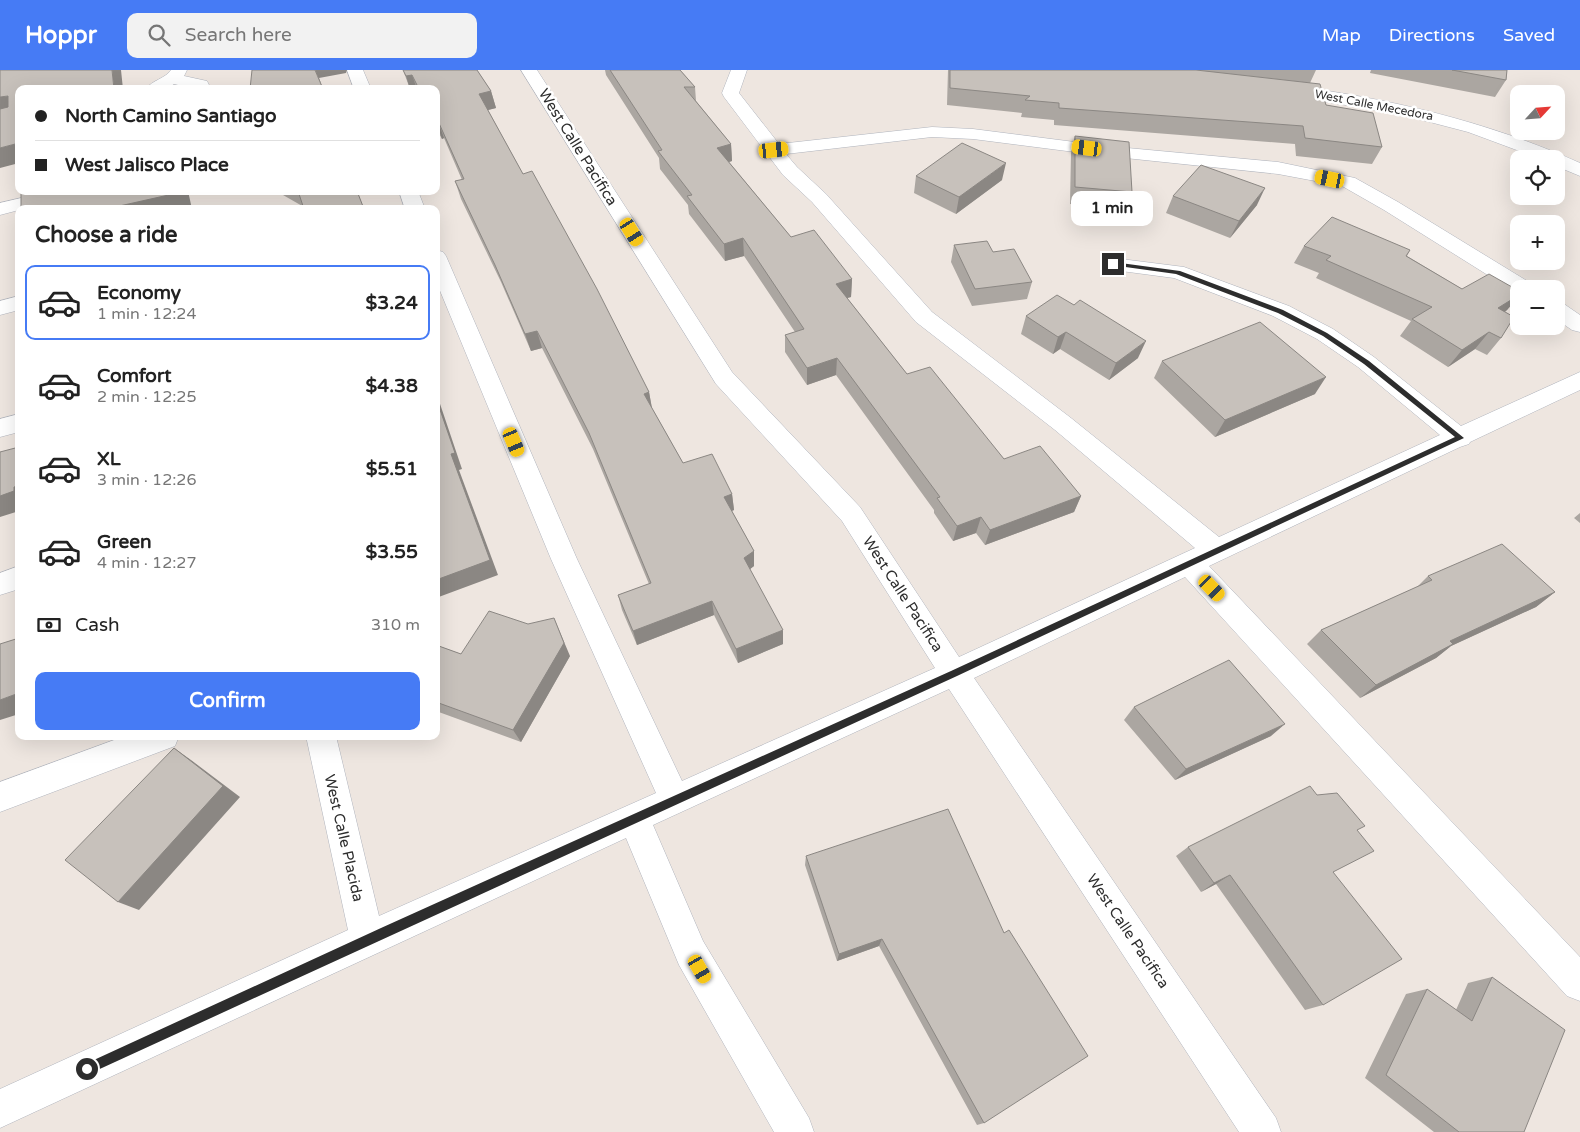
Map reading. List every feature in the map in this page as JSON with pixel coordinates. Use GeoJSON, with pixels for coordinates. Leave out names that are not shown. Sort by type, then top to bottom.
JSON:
{"type":"FeatureCollection","features":[{"type":"Feature","properties":{"kind":"street"},"geometry":{"type":"LineString","coordinates":[[355,70],[361,85]]}},
{"type":"Feature","properties":{"kind":"street","name":"West Calle Pacifica"},"geometry":{"type":"LineString","coordinates":[[529,70],[724,378],[852,514],[954,673],[1262,1132]]}},
{"type":"Feature","properties":{"kind":"street"},"geometry":{"type":"LineString","coordinates":[[739,70],[730,93],[790,171],[819,198],[924,317],[1063,424],[1217,551]]}},
{"type":"Feature","properties":{"kind":"street"},"geometry":{"type":"LineString","coordinates":[[160,85],[175,75],[201,85]]}},
{"type":"Feature","properties":{"kind":"street","name":"West Calle Mecedora"},"geometry":{"type":"LineString","coordinates":[[1274,89],[1332,95],[1429,114],[1549,154],[1580,170]]}},
{"type":"Feature","properties":{"kind":"street"},"geometry":{"type":"LineString","coordinates":[[774,150],[932,132],[973,134],[1106,151],[1278,168],[1348,182],[1391,206],[1511,280]]}},
{"type":"Feature","properties":{"kind":"street"},"geometry":{"type":"LineString","coordinates":[[17,205],[59,195]]}},
{"type":"Feature","properties":{"kind":"street"},"geometry":{"type":"LineString","coordinates":[[0,209],[15,205]]}},
{"type":"Feature","properties":{"kind":"street"},"geometry":{"type":"LineString","coordinates":[[1113,264],[1177,272],[1281,312],[1325,334],[1366,362],[1460,438]]}},
{"type":"Feature","properties":{"kind":"street"},"geometry":{"type":"LineString","coordinates":[[440,265],[564,558],[675,800]]}},
{"type":"Feature","properties":{"kind":"street"},"geometry":{"type":"LineString","coordinates":[[0,308],[15,304]]}},
{"type":"Feature","properties":{"kind":"street"},"geometry":{"type":"LineString","coordinates":[[1565,315],[1580,325]]}},
{"type":"Feature","properties":{"kind":"street"},"geometry":{"type":"LineString","coordinates":[[0,1109],[954,673],[1460,438],[1580,380]]}},
{"type":"Feature","properties":{"kind":"street"},"geometry":{"type":"LineString","coordinates":[[0,428],[15,424]]}},
{"type":"Feature","properties":{"kind":"street"},"geometry":{"type":"LineString","coordinates":[[1188,563],[1580,982]]}},
{"type":"Feature","properties":{"kind":"street"},"geometry":{"type":"LineString","coordinates":[[0,584],[15,578]]}},
{"type":"Feature","properties":{"kind":"street"},"geometry":{"type":"LineString","coordinates":[[0,797],[153,740]]}},
{"type":"Feature","properties":{"kind":"street","name":"West Calle Placida"},"geometry":{"type":"LineString","coordinates":[[323,740],[367,940]]}},
{"type":"Feature","properties":{"kind":"street"},"geometry":{"type":"LineString","coordinates":[[634,818],[691,953],[795,1132]]}},
{"type":"Feature","properties":{"kind":"building"},"geometry":{"type":"Polygon","coordinates":[[[0,70],[112,70],[114,85],[15,85],[15,144],[0,148],[0,109],[8,107],[8,96],[0,97],[0,70]]]}},
{"type":"Feature","properties":{"kind":"building"},"geometry":{"type":"Polygon","coordinates":[[[252,70],[315,70],[321,85],[250,85],[252,70]]]}},
{"type":"Feature","properties":{"kind":"building"},"geometry":{"type":"Polygon","coordinates":[[[403,70],[477,70],[491,91],[479,94],[523,174],[532,171],[597,289],[649,392],[644,394],[683,463],[712,454],[732,494],[724,497],[754,551],[744,558],[783,630],[736,649],[712,601],[633,631],[618,595],[651,583],[589,433],[537,331],[525,334],[455,181],[464,179],[440,125],[440,85],[417,85],[412,75],[406,76],[403,70]]]}},
{"type":"Feature","properties":{"kind":"building"},"geometry":{"type":"Polygon","coordinates":[[[610,70],[680,70],[695,87],[684,87],[731,144],[717,148],[791,237],[814,230],[852,279],[836,284],[907,374],[930,367],[1004,459],[1040,446],[1081,496],[990,530],[981,517],[957,526],[937,498],[940,497],[837,358],[807,368],[785,335],[804,329],[743,238],[724,244],[687,196],[692,195],[658,151],[662,150],[610,70]]]}},
{"type":"Feature","properties":{"kind":"building"},"geometry":{"type":"Polygon","coordinates":[[[950,70],[1196,70],[1320,84],[1326,105],[1373,113],[1382,147],[1305,138],[1303,126],[1059,108],[1059,103],[1025,100],[1030,96],[950,88],[950,70]]]}},
{"type":"Feature","properties":{"kind":"building"},"geometry":{"type":"Polygon","coordinates":[[[1452,70],[1507,70],[1506,80],[1452,70]]]}},
{"type":"Feature","properties":{"kind":"building"},"geometry":{"type":"Polygon","coordinates":[[[1075,136],[1129,142],[1132,192],[1075,187],[1075,136]]]}},
{"type":"Feature","properties":{"kind":"building"},"geometry":{"type":"Polygon","coordinates":[[[962,143],[1006,163],[959,197],[916,176],[962,143]]]}},
{"type":"Feature","properties":{"kind":"building"},"geometry":{"type":"Polygon","coordinates":[[[1201,165],[1265,188],[1239,221],[1173,196],[1201,165]]]}},
{"type":"Feature","properties":{"kind":"building"},"geometry":{"type":"Polygon","coordinates":[[[21,195],[169,195],[124,205],[21,205],[21,195]]]}},
{"type":"Feature","properties":{"kind":"building"},"geometry":{"type":"Polygon","coordinates":[[[299,195],[359,195],[362,205],[303,205],[299,195]]]}},
{"type":"Feature","properties":{"kind":"building"},"geometry":{"type":"Polygon","coordinates":[[[1332,217],[1410,250],[1406,256],[1462,289],[1489,274],[1510,286],[1510,301],[1498,308],[1510,315],[1510,323],[1501,338],[1489,332],[1462,350],[1412,319],[1432,307],[1326,260],[1331,256],[1304,246],[1332,217]]]}},
{"type":"Feature","properties":{"kind":"building"},"geometry":{"type":"Polygon","coordinates":[[[987,241],[993,252],[1014,249],[1032,282],[975,289],[954,245],[987,241]]]}},
{"type":"Feature","properties":{"kind":"building"},"geometry":{"type":"Polygon","coordinates":[[[1057,295],[1074,305],[1080,300],[1146,341],[1116,363],[1066,332],[1058,337],[1026,316],[1057,295]]]}},
{"type":"Feature","properties":{"kind":"building"},"geometry":{"type":"Polygon","coordinates":[[[1260,322],[1326,377],[1225,420],[1162,361],[1260,322]]]}},
{"type":"Feature","properties":{"kind":"building"},"geometry":{"type":"Polygon","coordinates":[[[440,410],[455,453],[451,454],[490,560],[440,579],[440,410]]]}},
{"type":"Feature","properties":{"kind":"building"},"geometry":{"type":"Polygon","coordinates":[[[15,448],[14,491],[0,496],[0,452],[15,448]]]}},
{"type":"Feature","properties":{"kind":"building"},"geometry":{"type":"Polygon","coordinates":[[[1502,544],[1555,592],[1450,641],[1453,644],[1376,685],[1321,630],[1432,580],[1428,576],[1502,544]]]}},
{"type":"Feature","properties":{"kind":"building"},"geometry":{"type":"Polygon","coordinates":[[[489,611],[528,624],[554,618],[564,643],[513,730],[440,703],[440,646],[461,654],[489,611]]]}},
{"type":"Feature","properties":{"kind":"building"},"geometry":{"type":"Polygon","coordinates":[[[15,639],[15,694],[0,700],[0,644],[15,639]]]}},
{"type":"Feature","properties":{"kind":"building"},"geometry":{"type":"Polygon","coordinates":[[[1229,660],[1285,724],[1186,769],[1134,707],[1229,660]]]}},
{"type":"Feature","properties":{"kind":"building"},"geometry":{"type":"Polygon","coordinates":[[[174,748],[223,786],[118,902],[65,860],[174,748]]]}},
{"type":"Feature","properties":{"kind":"building"},"geometry":{"type":"Polygon","coordinates":[[[1310,786],[1317,795],[1337,793],[1365,826],[1357,830],[1374,851],[1333,872],[1402,959],[1323,1005],[1230,875],[1214,883],[1188,847],[1310,786]]]}},
{"type":"Feature","properties":{"kind":"building"},"geometry":{"type":"Polygon","coordinates":[[[948,809],[1004,933],[1009,930],[1088,1056],[984,1123],[882,939],[839,954],[806,856],[948,809]]]}},
{"type":"Feature","properties":{"kind":"building"},"geometry":{"type":"Polygon","coordinates":[[[1492,977],[1565,1030],[1524,1132],[1459,1132],[1386,1075],[1427,989],[1472,1021],[1492,977]]]}},
{"type":"Feature","properties":{"kind":"route"},"geometry":{"type":"LineString","coordinates":[[87,1069],[385,931],[954,673],[1460,438],[1366,362],[1325,334],[1281,312],[1177,272],[1113,264]]}}]}
